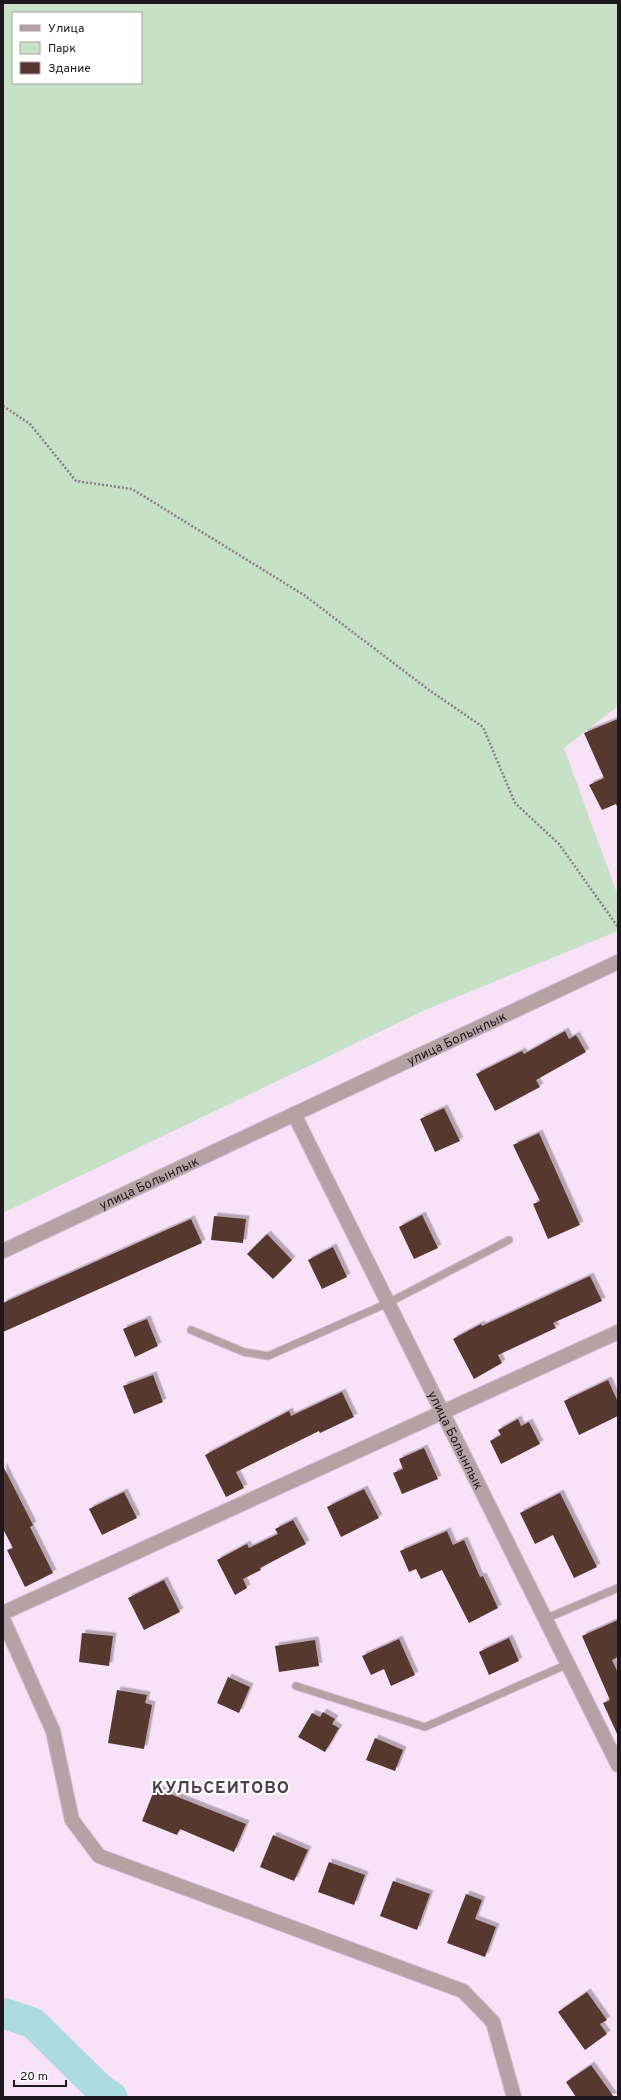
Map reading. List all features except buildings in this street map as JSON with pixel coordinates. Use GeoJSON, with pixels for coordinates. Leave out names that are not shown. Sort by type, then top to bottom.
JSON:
{"type":"FeatureCollection","features":[{"type":"Feature","properties":{"kind":"street","name":"улица Болынлык"},"geometry":{"type":"LineString","coordinates":[[3,1251],[618,962]]}},
{"type":"Feature","properties":{"kind":"street","name":"улица Болынлык"},"geometry":{"type":"LineString","coordinates":[[294,1114],[618,1765]]}},
{"type":"Feature","properties":{"kind":"street"},"geometry":{"type":"LineString","coordinates":[[3,1614],[618,1332]]}},
{"type":"Feature","properties":{"kind":"street"},"geometry":{"type":"LineString","coordinates":[[3,1619],[53,1731],[72,1820],[99,1856],[463,1991],[493,2022],[514,2097]]}},
{"type":"Feature","properties":{"kind":"lane"},"geometry":{"type":"LineString","coordinates":[[191,1330],[244,1352],[268,1356],[388,1303],[509,1240]]}},
{"type":"Feature","properties":{"kind":"lane"},"geometry":{"type":"LineString","coordinates":[[545,1619],[618,1588]]}},
{"type":"Feature","properties":{"kind":"lane"},"geometry":{"type":"LineString","coordinates":[[296,1686],[425,1727],[568,1664]]}},
{"type":"Feature","properties":{"kind":"path"},"geometry":{"type":"LineString","coordinates":[[3,406],[30,424],[76,481],[132,489],[304,595],[429,690],[483,727],[515,803],[558,844],[618,927]]}},
{"type":"Feature","properties":{"kind":"green space"},"geometry":{"type":"Polygon","coordinates":[[[3,3],[618,3],[618,706],[564,748],[618,896],[618,931],[425,1010],[3,1213],[3,3]]]}},
{"type":"Feature","properties":{"kind":"waterway"},"geometry":{"type":"LineString","coordinates":[[3,2013],[33,2023],[100,2089],[112,2097]]}},
{"type":"Feature","properties":{"kind":"district","name":"КУЛЬСЕИТОВО"},"geometry":{"type":"Point","coordinates":[221,1787]}}]}
